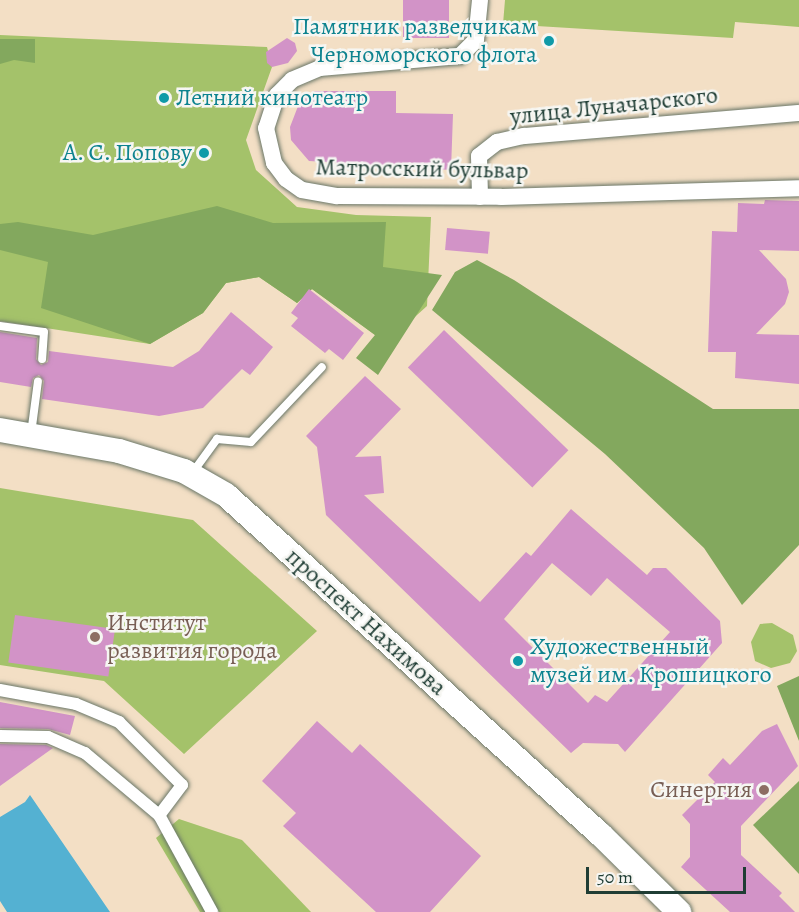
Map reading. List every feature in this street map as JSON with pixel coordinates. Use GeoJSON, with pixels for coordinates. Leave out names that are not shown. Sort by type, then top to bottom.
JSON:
{"type":"FeatureCollection","features":[{"type":"Feature","properties":{"kind":"main road","name":"проспект Нахимова"},"geometry":{"type":"LineString","coordinates":[[0,430],[119,451],[191,475],[226,495],[601,834],[679,912]]}},
{"type":"Feature","properties":{"kind":"street","name":"Матросский бульвар"},"geometry":{"type":"LineString","coordinates":[[480,0],[476,40],[467,52],[453,58],[320,68],[292,80],[277,95],[266,128],[274,164],[302,190],[318,195],[480,197],[799,188]]}},
{"type":"Feature","properties":{"kind":"street","name":"улица Луначарского"},"geometry":{"type":"LineString","coordinates":[[480,197],[479,156],[497,142],[524,136],[799,112]]}},
{"type":"Feature","properties":{"kind":"street"},"geometry":{"type":"LineString","coordinates":[[0,690],[76,704],[119,722],[182,785],[159,815]]}},
{"type":"Feature","properties":{"kind":"street"},"geometry":{"type":"LineString","coordinates":[[0,736],[48,737],[86,753],[159,815],[212,912]]}},
{"type":"Feature","properties":{"kind":"lane"},"geometry":{"type":"LineString","coordinates":[[0,326],[44,332],[42,359]]}},
{"type":"Feature","properties":{"kind":"lane"},"geometry":{"type":"LineString","coordinates":[[191,475],[217,439],[251,442],[322,367]]}},
{"type":"Feature","properties":{"kind":"lane"},"geometry":{"type":"LineString","coordinates":[[31,435],[38,381]]}},
{"type":"Feature","properties":{"kind":"green space"},"geometry":{"type":"Polygon","coordinates":[[[505,0],[799,0],[799,27],[735,22],[733,38],[503,24],[505,0]]]}},
{"type":"Feature","properties":{"kind":"green space"},"geometry":{"type":"Polygon","coordinates":[[[0,35],[267,47],[272,67],[246,140],[256,170],[297,207],[356,215],[431,217],[427,306],[386,343],[312,289],[297,303],[259,277],[226,283],[203,313],[150,344],[0,321],[0,35]]]}},
{"type":"Feature","properties":{"kind":"green space"},"geometry":{"type":"Polygon","coordinates":[[[0,39],[35,39],[35,63],[14,60],[0,64],[0,39]]]}},
{"type":"Feature","properties":{"kind":"green space"},"geometry":{"type":"Polygon","coordinates":[[[217,206],[273,223],[386,222],[383,267],[442,275],[378,375],[356,358],[375,335],[312,289],[297,303],[259,277],[226,283],[203,313],[150,344],[41,308],[48,262],[0,250],[0,224],[18,222],[93,235],[217,206]]]}},
{"type":"Feature","properties":{"kind":"green space"},"geometry":{"type":"Polygon","coordinates":[[[477,260],[514,280],[713,409],[799,409],[799,545],[742,605],[704,548],[605,454],[432,310],[455,272],[477,260]]]}},
{"type":"Feature","properties":{"kind":"green space"},"geometry":{"type":"Polygon","coordinates":[[[0,488],[193,520],[317,631],[184,754],[104,681],[0,665],[0,488]]]}},
{"type":"Feature","properties":{"kind":"green space"},"geometry":{"type":"Polygon","coordinates":[[[772,623],[793,635],[797,651],[790,663],[771,668],[755,661],[751,642],[760,624],[772,623]]]}},
{"type":"Feature","properties":{"kind":"green space"},"geometry":{"type":"Polygon","coordinates":[[[799,676],[799,741],[777,686],[799,676]]]}},
{"type":"Feature","properties":{"kind":"green space"},"geometry":{"type":"Polygon","coordinates":[[[799,781],[799,874],[753,825],[799,781]]]}},
{"type":"Feature","properties":{"kind":"green space"},"geometry":{"type":"Polygon","coordinates":[[[179,819],[242,840],[311,912],[200,912],[156,838],[179,819]]]}},
{"type":"Feature","properties":{"kind":"water"},"geometry":{"type":"Polygon","coordinates":[[[30,795],[110,912],[7,912],[0,901],[0,817],[25,802],[30,795]]]}},
{"type":"Feature","properties":{"kind":"building"},"geometry":{"type":"Polygon","coordinates":[[[403,0],[449,0],[449,38],[403,38],[403,0]]]}},
{"type":"Feature","properties":{"kind":"building"},"geometry":{"type":"Polygon","coordinates":[[[287,38],[295,43],[297,51],[288,63],[272,67],[267,63],[266,52],[287,38]]]}},
{"type":"Feature","properties":{"kind":"building"},"geometry":{"type":"Polygon","coordinates":[[[315,91],[396,91],[396,113],[453,114],[451,170],[309,161],[291,140],[290,127],[300,101],[315,91]]]}},
{"type":"Feature","properties":{"kind":"building"},"geometry":{"type":"Polygon","coordinates":[[[765,200],[799,201],[799,251],[759,250],[786,279],[789,292],[785,304],[756,334],[799,335],[799,384],[735,378],[736,352],[708,352],[712,231],[737,232],[738,203],[764,204],[765,200]]]}},
{"type":"Feature","properties":{"kind":"building"},"geometry":{"type":"Polygon","coordinates":[[[447,228],[490,232],[488,254],[445,250],[447,228]]]}},
{"type":"Feature","properties":{"kind":"building"},"geometry":{"type":"Polygon","coordinates":[[[309,289],[364,333],[343,360],[329,349],[325,353],[291,326],[298,318],[291,313],[309,289]]]}},
{"type":"Feature","properties":{"kind":"building"},"geometry":{"type":"Polygon","coordinates":[[[231,312],[273,347],[250,375],[242,369],[203,408],[159,416],[42,399],[44,381],[39,375],[33,378],[31,387],[0,382],[0,332],[37,338],[36,359],[41,365],[48,362],[49,351],[173,367],[199,351],[231,312]]]}},
{"type":"Feature","properties":{"kind":"building"},"geometry":{"type":"Polygon","coordinates":[[[444,330],[568,450],[532,488],[408,367],[444,330]]]}},
{"type":"Feature","properties":{"kind":"building"},"geometry":{"type":"Polygon","coordinates":[[[365,376],[401,409],[355,457],[381,456],[384,493],[364,495],[480,602],[526,552],[531,556],[571,509],[647,575],[653,568],[666,568],[720,621],[722,643],[625,752],[618,744],[583,743],[571,753],[326,515],[317,447],[306,436],[365,376]],[[552,563],[504,619],[588,703],[595,695],[607,702],[670,632],[607,578],[591,596],[552,563]]]}},
{"type":"Feature","properties":{"kind":"building"},"geometry":{"type":"Polygon","coordinates":[[[15,615],[115,629],[108,677],[8,663],[15,615]]]}},
{"type":"Feature","properties":{"kind":"building"},"geometry":{"type":"Polygon","coordinates":[[[0,702],[75,716],[70,735],[48,729],[0,728],[0,702]]]}},
{"type":"Feature","properties":{"kind":"building"},"geometry":{"type":"Polygon","coordinates":[[[317,721],[352,753],[360,744],[481,856],[430,912],[376,912],[283,826],[296,813],[262,781],[317,721]]]}},
{"type":"Feature","properties":{"kind":"building"},"geometry":{"type":"Polygon","coordinates":[[[777,724],[798,766],[741,826],[741,855],[782,893],[779,896],[795,912],[730,912],[681,867],[690,857],[690,824],[682,815],[715,782],[708,775],[723,758],[730,765],[762,731],[777,724]]]}},
{"type":"Feature","properties":{"kind":"building"},"geometry":{"type":"Polygon","coordinates":[[[0,744],[46,745],[53,748],[0,786],[0,744]]]}},
{"type":"Feature","properties":{"kind":"place","name":"Памятник разведчикам Черноморского флота"},"geometry":{"type":"Point","coordinates":[549,41]}},
{"type":"Feature","properties":{"kind":"place","name":"Летний кинотеатр"},"geometry":{"type":"Point","coordinates":[164,98]}},
{"type":"Feature","properties":{"kind":"place","name":"А. С. Попову"},"geometry":{"type":"Point","coordinates":[204,153]}},
{"type":"Feature","properties":{"kind":"place","name":"Институт развития города"},"geometry":{"type":"Point","coordinates":[95,637]}},
{"type":"Feature","properties":{"kind":"place","name":"Художественный музей им. Крошицкого"},"geometry":{"type":"Point","coordinates":[518,661]}},
{"type":"Feature","properties":{"kind":"place","name":"Синергия"},"geometry":{"type":"Point","coordinates":[764,790]}}]}
